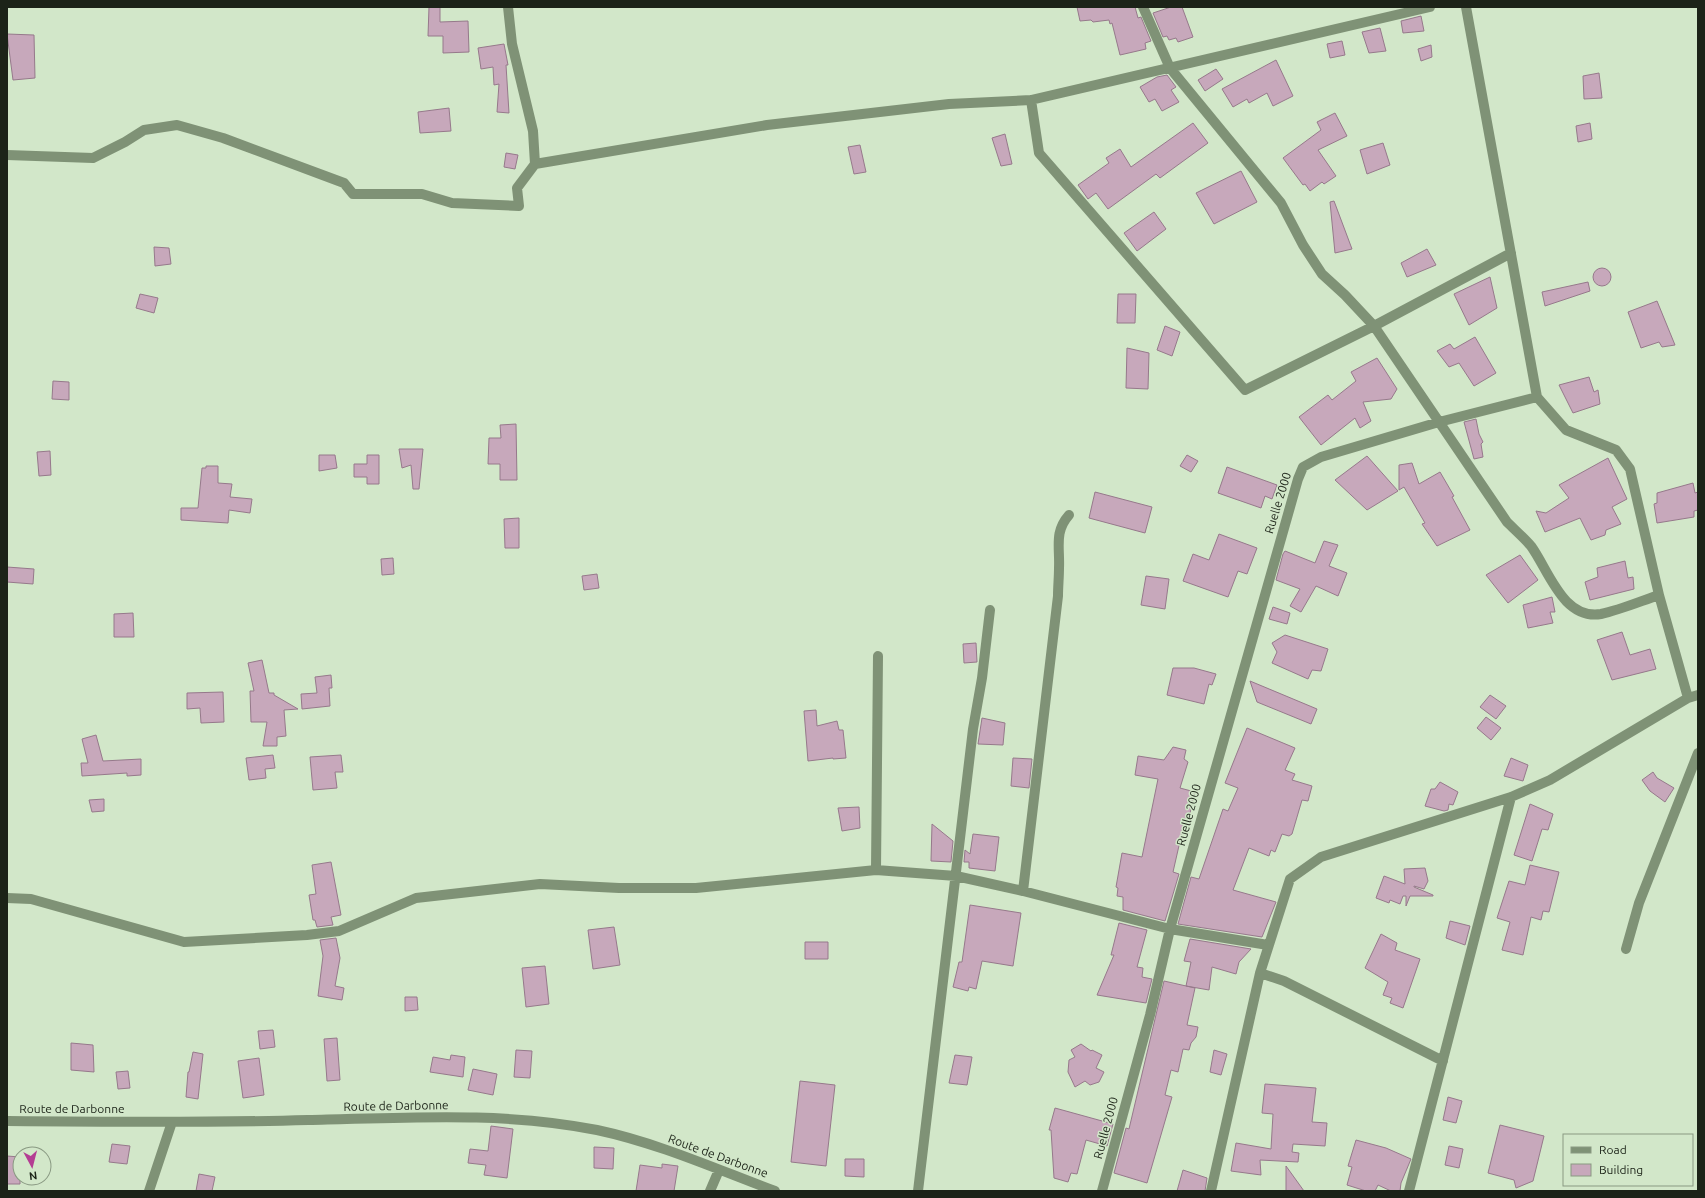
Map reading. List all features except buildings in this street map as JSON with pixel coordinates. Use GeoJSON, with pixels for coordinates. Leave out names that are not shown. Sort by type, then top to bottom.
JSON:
{"type":"FeatureCollection","features":[{"type":"Feature","properties":{"kind":"street"},"geometry":{"type":"LineString","coordinates":[[7,155],[93,158],[125,142],[144,130],[177,125],[223,138],[344,183],[353,194],[422,194],[452,203],[519,206],[517,188],[535,164],[533,131],[512,44],[508,7]]}},
{"type":"Feature","properties":{"kind":"street"},"geometry":{"type":"LineString","coordinates":[[1143,7],[1170,68],[1281,203],[1303,245],[1322,274],[1345,295],[1374,326],[1507,522],[1530,546],[1557,589],[1578,612],[1601,614],[1659,595]]}},
{"type":"Feature","properties":{"kind":"street"},"geometry":{"type":"LineString","coordinates":[[535,164],[767,125],[949,104],[1031,100],[1430,7]]}},
{"type":"Feature","properties":{"kind":"street"},"geometry":{"type":"LineString","coordinates":[[1466,7],[1537,397],[1566,430],[1616,450],[1630,469],[1659,595],[1688,698]]}},
{"type":"Feature","properties":{"kind":"street"},"geometry":{"type":"LineString","coordinates":[[1031,100],[1039,153],[1245,390],[1374,326],[1511,253]]}},
{"type":"Feature","properties":{"kind":"street","name":"Ruelle 2000"},"geometry":{"type":"LineString","coordinates":[[1102,1191],[1148,1023],[1170,929],[1298,479],[1303,467],[1321,458],[1439,422],[1537,397]]}},
{"type":"Feature","properties":{"kind":"street"},"geometry":{"type":"LineString","coordinates":[[1023,891],[1058,596],[1058,533],[1062,522],[1069,515]]}},
{"type":"Feature","properties":{"kind":"street"},"geometry":{"type":"LineString","coordinates":[[918,1191],[990,610]]}},
{"type":"Feature","properties":{"kind":"street"},"geometry":{"type":"LineString","coordinates":[[876,870],[878,656]]}},
{"type":"Feature","properties":{"kind":"street"},"geometry":{"type":"LineString","coordinates":[[1211,1191],[1260,973],[1290,879],[1321,857],[1511,797],[1550,780],[1688,698],[1698,695]]}},
{"type":"Feature","properties":{"kind":"street"},"geometry":{"type":"LineString","coordinates":[[1626,948],[1639,903],[1698,753]]}},
{"type":"Feature","properties":{"kind":"street"},"geometry":{"type":"LineString","coordinates":[[1409,1191],[1511,797]]}},
{"type":"Feature","properties":{"kind":"street"},"geometry":{"type":"LineString","coordinates":[[7,898],[31,899],[184,942],[307,935],[340,931],[416,898],[540,884],[619,888],[696,888],[876,870],[956,876],[1023,891],[1170,929],[1268,945]]}},
{"type":"Feature","properties":{"kind":"street"},"geometry":{"type":"LineString","coordinates":[[1260,973],[1284,981],[1443,1061]]}},
{"type":"Feature","properties":{"kind":"street","name":"Route de Darbonne"},"geometry":{"type":"LineString","coordinates":[[7,1121],[172,1122],[433,1117],[502,1119],[596,1130],[642,1142],[775,1191]]}},
{"type":"Feature","properties":{"kind":"street"},"geometry":{"type":"LineString","coordinates":[[149,1191],[172,1122]]}},
{"type":"Feature","properties":{"kind":"street"},"geometry":{"type":"LineString","coordinates":[[710,1191],[719,1170]]}}]}
